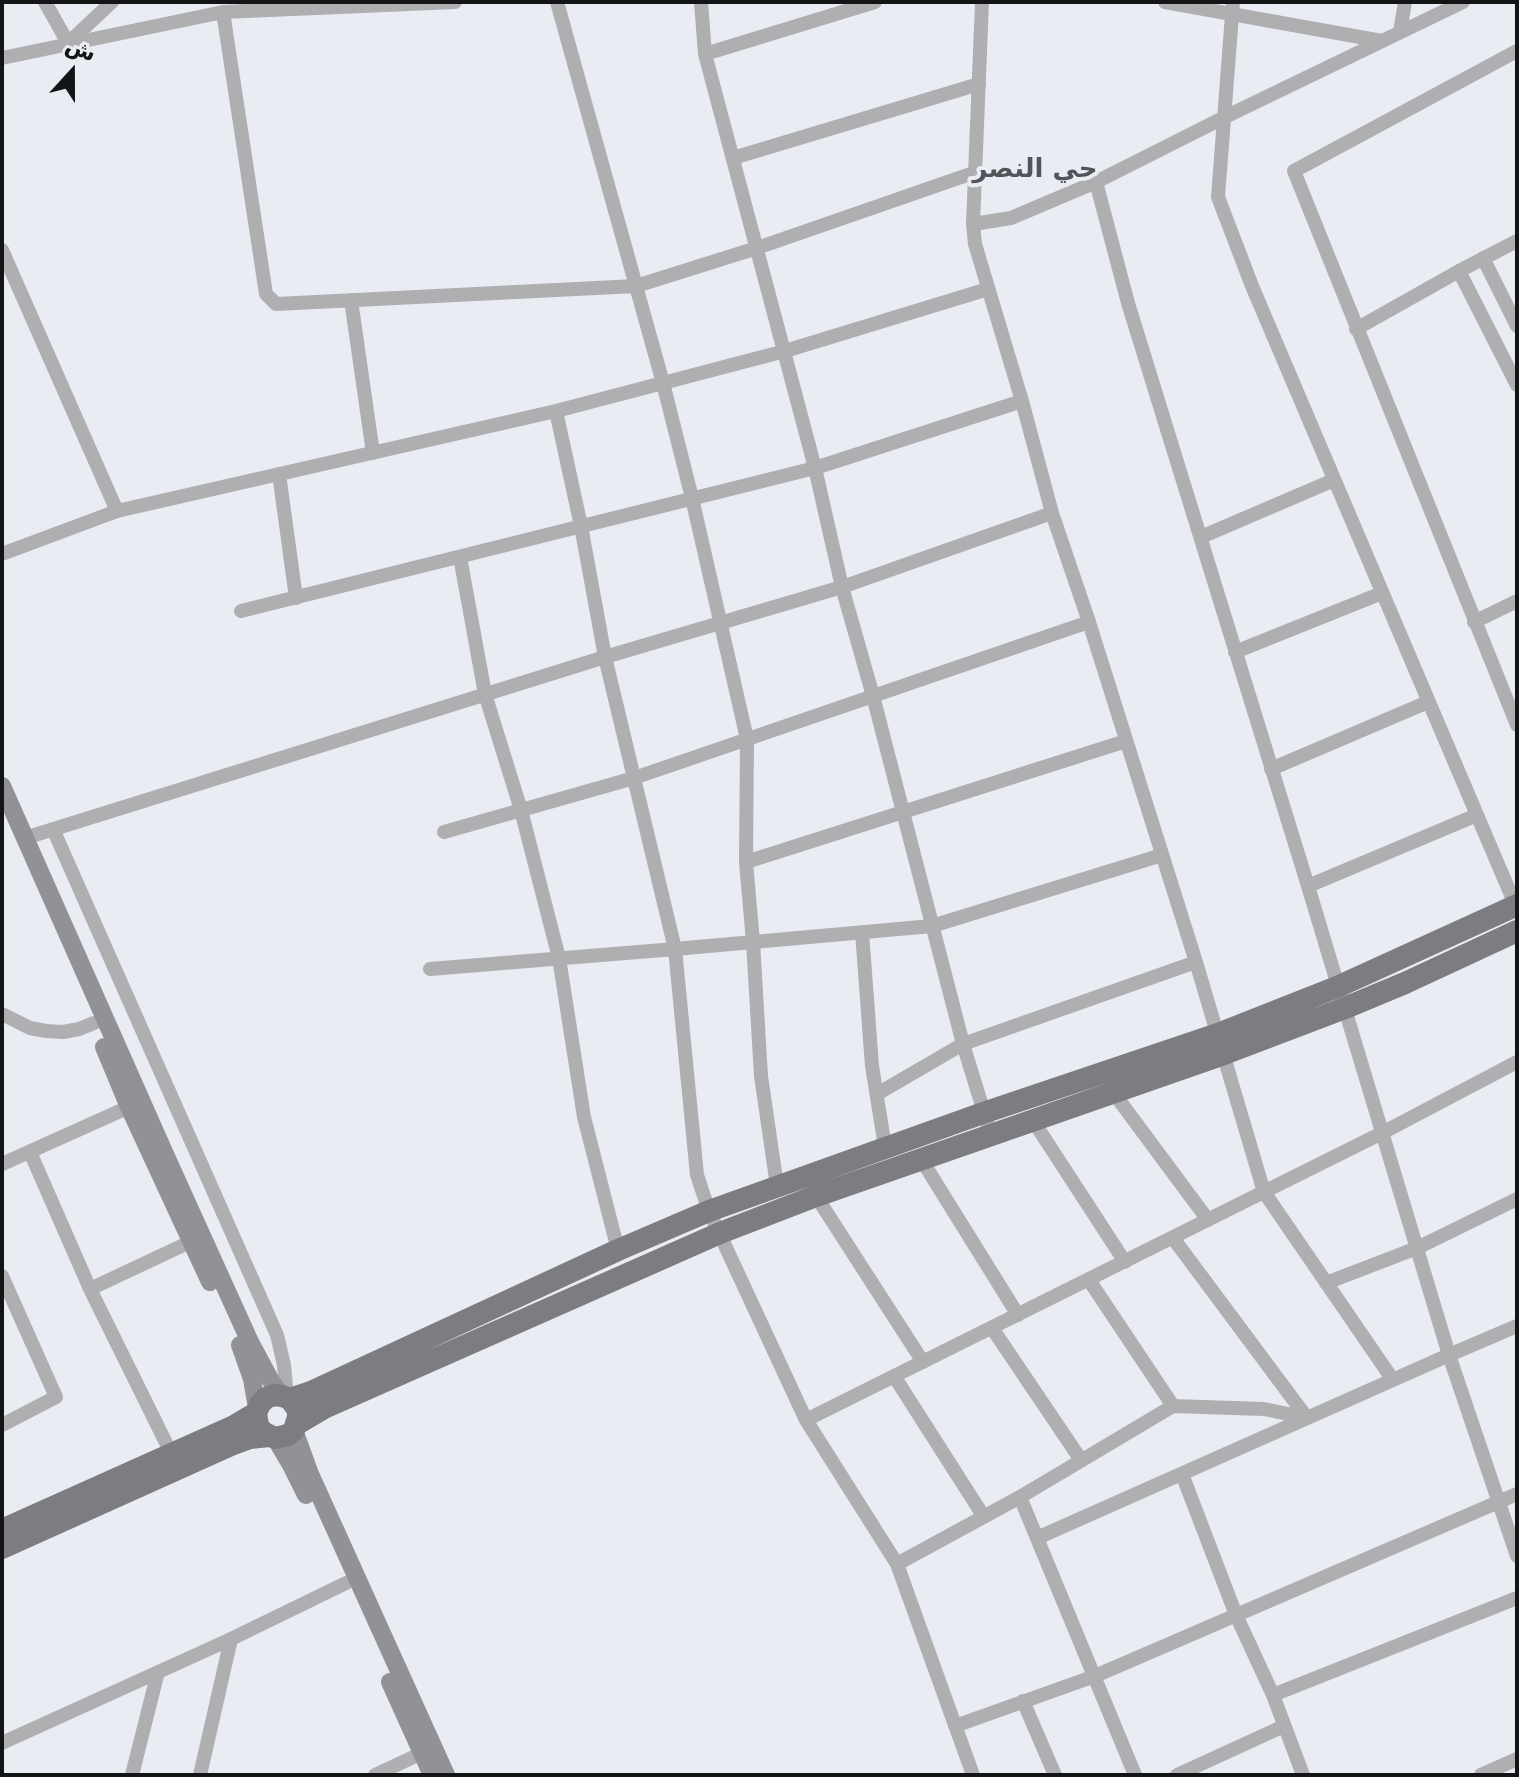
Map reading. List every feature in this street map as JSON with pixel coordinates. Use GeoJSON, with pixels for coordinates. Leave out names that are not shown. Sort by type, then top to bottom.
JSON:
{"type":"FeatureCollection","features":[{"type":"Feature","properties":{"kind":"main road"},"geometry":{"type":"LineString","coordinates":[[1341,998],[1517,907]]}},
{"type":"Feature","properties":{"kind":"main road"},"geometry":{"type":"LineString","coordinates":[[2,1530],[234,1426],[257,1411],[266,1398],[311,1392],[415,1356],[720,1233],[816,1196],[1113,1092],[1221,1044],[1341,998],[1463,957],[1517,931]]}},
{"type":"Feature","properties":{"kind":"main road"},"geometry":{"type":"LineString","coordinates":[[2,1548],[231,1445],[284,1432],[415,1356],[618,1250],[709,1211],[983,1113],[1221,1044]]}},
{"type":"Feature","properties":{"kind":"main road"},"geometry":{"type":"LineString","coordinates":[[284,1432],[298,1410],[286,1397]]}},
{"type":"Feature","properties":{"kind":"main road"},"geometry":{"type":"LineString","coordinates":[[257,1411],[258,1426],[284,1432]]}},
{"type":"Feature","properties":{"kind":"street"},"geometry":{"type":"LineString","coordinates":[[45,2],[68,43]]}},
{"type":"Feature","properties":{"kind":"street"},"geometry":{"type":"LineString","coordinates":[[68,43],[112,2]]}},
{"type":"Feature","properties":{"kind":"street"},"geometry":{"type":"LineString","coordinates":[[2,58],[223,12],[455,2]]}},
{"type":"Feature","properties":{"kind":"street"},"geometry":{"type":"LineString","coordinates":[[557,2],[663,383],[747,739],[746,862],[761,1076],[777,1186]]}},
{"type":"Feature","properties":{"kind":"street"},"geometry":{"type":"LineString","coordinates":[[701,2],[705,54],[785,351],[842,587],[963,1044],[991,1135]]}},
{"type":"Feature","properties":{"kind":"street"},"geometry":{"type":"LineString","coordinates":[[705,54],[875,2]]}},
{"type":"Feature","properties":{"kind":"street"},"geometry":{"type":"LineString","coordinates":[[982,2],[973,224],[975,244],[1052,513],[1196,962],[1264,1192],[1393,1380]]}},
{"type":"Feature","properties":{"kind":"street"},"geometry":{"type":"LineString","coordinates":[[1165,2],[1232,8],[1382,41]]}},
{"type":"Feature","properties":{"kind":"street"},"geometry":{"type":"LineString","coordinates":[[1400,32],[1405,2]]}},
{"type":"Feature","properties":{"kind":"street"},"geometry":{"type":"LineString","coordinates":[[973,224],[1011,218],[1096,182],[1463,2]]}},
{"type":"Feature","properties":{"kind":"street"},"geometry":{"type":"LineString","coordinates":[[1232,8],[1218,197],[1252,286],[1517,907]]}},
{"type":"Feature","properties":{"kind":"street"},"geometry":{"type":"LineString","coordinates":[[223,12],[266,294],[276,304],[636,286],[757,248],[976,172]]}},
{"type":"Feature","properties":{"kind":"street"},"geometry":{"type":"LineString","coordinates":[[1517,51],[1294,171],[1517,725]]}},
{"type":"Feature","properties":{"kind":"street"},"geometry":{"type":"LineString","coordinates":[[733,158],[979,84]]}},
{"type":"Feature","properties":{"kind":"street"},"geometry":{"type":"LineString","coordinates":[[1096,182],[1128,303],[1449,1355],[1517,1556]]}},
{"type":"Feature","properties":{"kind":"street"},"geometry":{"type":"LineString","coordinates":[[1356,329],[1517,241]]}},
{"type":"Feature","properties":{"kind":"street"},"geometry":{"type":"LineString","coordinates":[[2,250],[117,511]]}},
{"type":"Feature","properties":{"kind":"street"},"geometry":{"type":"LineString","coordinates":[[1483,258],[1517,326]]}},
{"type":"Feature","properties":{"kind":"street"},"geometry":{"type":"LineString","coordinates":[[1459,271],[1517,385]]}},
{"type":"Feature","properties":{"kind":"street"},"geometry":{"type":"LineString","coordinates":[[2,289],[16,282]]}},
{"type":"Feature","properties":{"kind":"street"},"geometry":{"type":"LineString","coordinates":[[2,554],[117,511],[556,411],[785,351],[988,289]]}},
{"type":"Feature","properties":{"kind":"street"},"geometry":{"type":"LineString","coordinates":[[351,300],[373,453]]}},
{"type":"Feature","properties":{"kind":"street"},"geometry":{"type":"LineString","coordinates":[[241,611],[815,468],[1022,401]]}},
{"type":"Feature","properties":{"kind":"street"},"geometry":{"type":"LineString","coordinates":[[556,411],[605,657],[675,949],[697,1175],[709,1211],[806,1420],[897,1564],[973,1775]]}},
{"type":"Feature","properties":{"kind":"street"},"geometry":{"type":"LineString","coordinates":[[279,474],[296,598]]}},
{"type":"Feature","properties":{"kind":"street"},"geometry":{"type":"LineString","coordinates":[[1201,537],[1334,480]]}},
{"type":"Feature","properties":{"kind":"street"},"geometry":{"type":"LineString","coordinates":[[25,838],[605,657],[842,587],[1052,513]]}},
{"type":"Feature","properties":{"kind":"street"},"geometry":{"type":"LineString","coordinates":[[460,557],[485,694],[521,810],[559,958],[584,1117],[618,1250]]}},
{"type":"Feature","properties":{"kind":"street"},"geometry":{"type":"LineString","coordinates":[[1235,652],[1382,593]]}},
{"type":"Feature","properties":{"kind":"street"},"geometry":{"type":"LineString","coordinates":[[1474,622],[1517,601]]}},
{"type":"Feature","properties":{"kind":"street"},"geometry":{"type":"LineString","coordinates":[[444,832],[634,778],[1089,622]]}},
{"type":"Feature","properties":{"kind":"street"},"geometry":{"type":"LineString","coordinates":[[1271,769],[1428,702]]}},
{"type":"Feature","properties":{"kind":"street"},"geometry":{"type":"LineString","coordinates":[[746,862],[1126,741]]}},
{"type":"Feature","properties":{"kind":"street"},"geometry":{"type":"LineString","coordinates":[[2,786],[250,1342],[271,1381],[286,1397]]}},
{"type":"Feature","properties":{"kind":"street"},"geometry":{"type":"LineString","coordinates":[[1308,886],[1477,815]]}},
{"type":"Feature","properties":{"kind":"street"},"geometry":{"type":"LineString","coordinates":[[2,817],[190,1242],[243,1350],[257,1411]]}},
{"type":"Feature","properties":{"kind":"street"},"geometry":{"type":"LineString","coordinates":[[53,829],[277,1335],[284,1365],[286,1397]]}},
{"type":"Feature","properties":{"kind":"street"},"geometry":{"type":"LineString","coordinates":[[430,969],[932,926],[1162,855]]}},
{"type":"Feature","properties":{"kind":"street"},"geometry":{"type":"LineString","coordinates":[[862,932],[872,1066],[885,1147]]}},
{"type":"Feature","properties":{"kind":"street"},"geometry":{"type":"LineString","coordinates":[[877,1094],[963,1044],[1196,962]]}},
{"type":"Feature","properties":{"kind":"street"},"geometry":{"type":"LineString","coordinates":[[2,1014],[30,1028],[46,1031],[63,1032],[94,1023]]}},
{"type":"Feature","properties":{"kind":"street"},"geometry":{"type":"LineString","coordinates":[[806,1420],[1382,1133],[1517,1062]]}},
{"type":"Feature","properties":{"kind":"street"},"geometry":{"type":"LineString","coordinates":[[1113,1092],[1208,1220]]}},
{"type":"Feature","properties":{"kind":"street"},"geometry":{"type":"LineString","coordinates":[[2,1164],[129,1107]]}},
{"type":"Feature","properties":{"kind":"street"},"geometry":{"type":"LineString","coordinates":[[1032,1119],[1125,1262]]}},
{"type":"Feature","properties":{"kind":"street"},"geometry":{"type":"LineString","coordinates":[[30,1152],[90,1289],[172,1455]]}},
{"type":"Feature","properties":{"kind":"street"},"geometry":{"type":"LineString","coordinates":[[921,1159],[1018,1315]]}},
{"type":"Feature","properties":{"kind":"street"},"geometry":{"type":"LineString","coordinates":[[816,1196],[923,1362]]}},
{"type":"Feature","properties":{"kind":"street"},"geometry":{"type":"LineString","coordinates":[[1326,1283],[1417,1248],[1517,1199]]}},
{"type":"Feature","properties":{"kind":"street"},"geometry":{"type":"LineString","coordinates":[[1173,1238],[1307,1418]]}},
{"type":"Feature","properties":{"kind":"street"},"geometry":{"type":"LineString","coordinates":[[90,1289],[190,1242]]}},
{"type":"Feature","properties":{"kind":"street"},"geometry":{"type":"LineString","coordinates":[[2,1276],[56,1397],[2,1425]]}},
{"type":"Feature","properties":{"kind":"street"},"geometry":{"type":"LineString","coordinates":[[1089,1280],[1173,1406]]}},
{"type":"Feature","properties":{"kind":"street"},"geometry":{"type":"LineString","coordinates":[[1037,1538],[1517,1326]]}},
{"type":"Feature","properties":{"kind":"street"},"geometry":{"type":"LineString","coordinates":[[992,1328],[1081,1460]]}},
{"type":"Feature","properties":{"kind":"street"},"geometry":{"type":"LineString","coordinates":[[894,1376],[984,1517]]}},
{"type":"Feature","properties":{"kind":"street"},"geometry":{"type":"LineString","coordinates":[[897,1564],[1020,1497],[1173,1406],[1264,1409],[1307,1418]]}},
{"type":"Feature","properties":{"kind":"street"},"geometry":{"type":"LineString","coordinates":[[284,1432],[296,1475],[432,1775]]}},
{"type":"Feature","properties":{"kind":"street"},"geometry":{"type":"LineString","coordinates":[[284,1432],[304,1460],[446,1775]]}},
{"type":"Feature","properties":{"kind":"street"},"geometry":{"type":"LineString","coordinates":[[1182,1474],[1236,1615],[1273,1695],[1303,1775]]}},
{"type":"Feature","properties":{"kind":"street"},"geometry":{"type":"LineString","coordinates":[[955,1726],[1095,1676],[1517,1494]]}},
{"type":"Feature","properties":{"kind":"street"},"geometry":{"type":"LineString","coordinates":[[1020,1497],[1135,1775]]}},
{"type":"Feature","properties":{"kind":"street"},"geometry":{"type":"LineString","coordinates":[[2,1743],[346,1583]]}},
{"type":"Feature","properties":{"kind":"street"},"geometry":{"type":"LineString","coordinates":[[1273,1695],[1517,1598]]}},
{"type":"Feature","properties":{"kind":"street"},"geometry":{"type":"LineString","coordinates":[[200,1775],[231,1639]]}},
{"type":"Feature","properties":{"kind":"street"},"geometry":{"type":"LineString","coordinates":[[132,1775],[158,1672]]}},
{"type":"Feature","properties":{"kind":"street"},"geometry":{"type":"LineString","coordinates":[[1023,1701],[1055,1775]]}},
{"type":"Feature","properties":{"kind":"street"},"geometry":{"type":"LineString","coordinates":[[1177,1775],[1284,1726]]}},
{"type":"Feature","properties":{"kind":"street"},"geometry":{"type":"LineString","coordinates":[[375,1775],[422,1753]]}},
{"type":"Feature","properties":{"kind":"street"},"geometry":{"type":"LineString","coordinates":[[1481,1775],[1517,1759]]}},
{"type":"Feature","properties":{"kind":"district","name":"حي النصر"},"geometry":{"type":"Point","coordinates":[1035,170]}}]}
